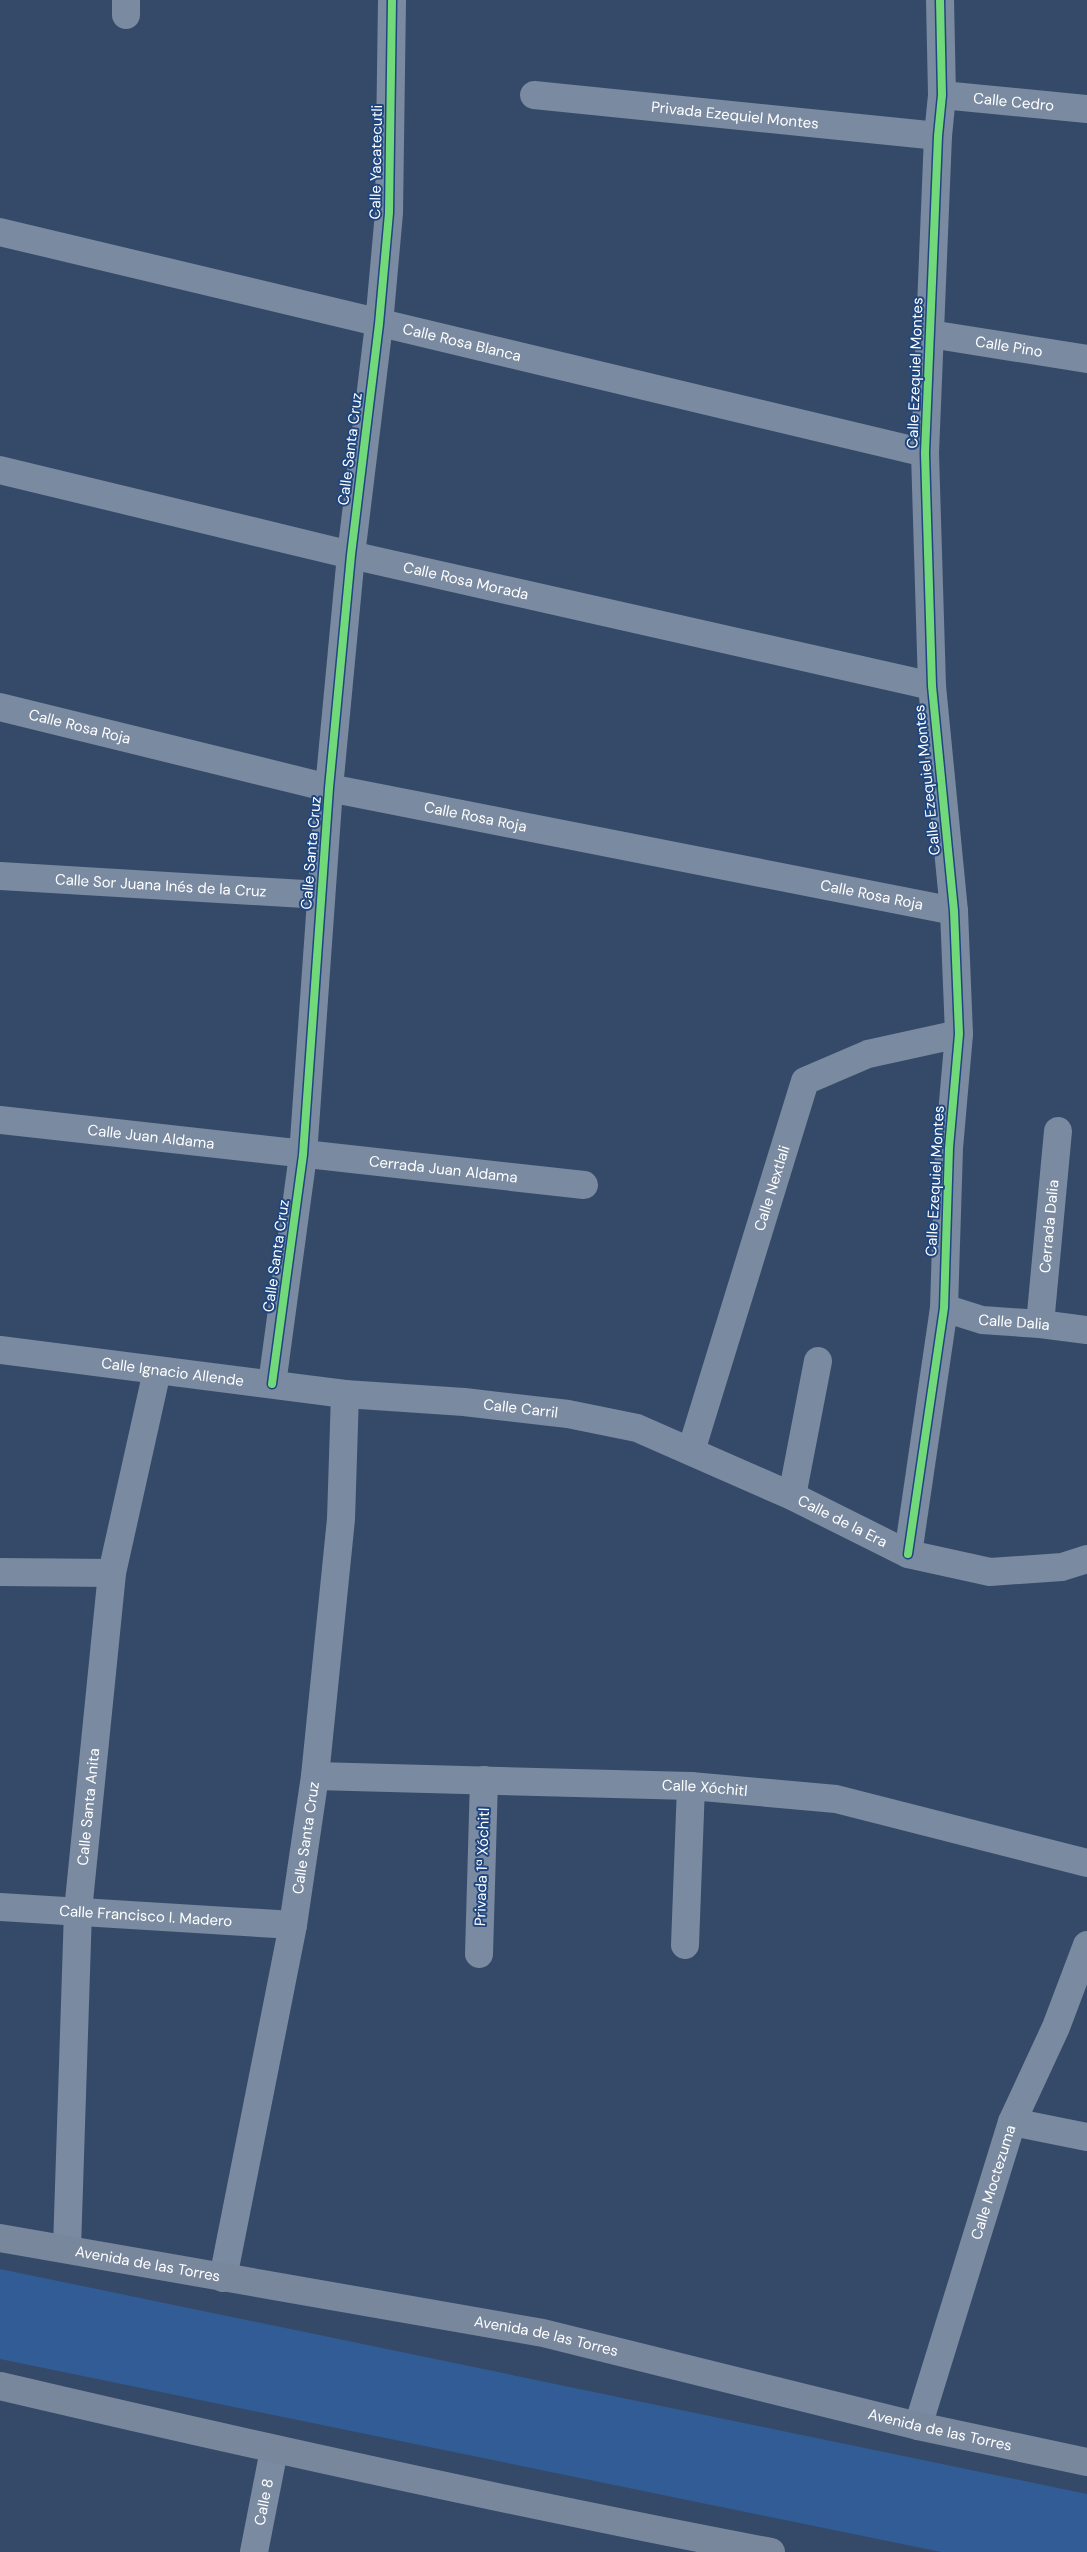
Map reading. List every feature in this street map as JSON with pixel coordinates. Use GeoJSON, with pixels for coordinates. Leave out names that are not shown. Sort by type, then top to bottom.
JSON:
{"type":"FeatureCollection","features":[{"type":"Feature","properties":{"kind":"main road","name":"Avenida de las Torres"},"geometry":{"type":"LineString","coordinates":[[0,2238],[67,2248],[223,2278],[543,2333],[918,2426],[1087,2462]]}},
{"type":"Feature","properties":{"kind":"main road"},"geometry":{"type":"LineString","coordinates":[[0,2386],[274,2450],[555,2510],[691,2544],[771,2552]]}},
{"type":"Feature","properties":{"kind":"street","name":"Calle Yacatecutli"},"geometry":{"type":"LineString","coordinates":[[379,324],[389,213],[392,0]]}},
{"type":"Feature","properties":{"kind":"street","name":"Calle Ezequiel Montes"},"geometry":{"type":"LineString","coordinates":[[908,1554],[944,1308],[949,1148],[959,1034],[954,911],[932,686],[925,453],[938,136],[942,95],[940,0]]}},
{"type":"Feature","properties":{"kind":"street","name":"Privada Ezequiel Montes"},"geometry":{"type":"LineString","coordinates":[[534,95],[938,136]]}},
{"type":"Feature","properties":{"kind":"street","name":"Calle Cedro"},"geometry":{"type":"LineString","coordinates":[[942,95],[1087,109]]}},
{"type":"Feature","properties":{"kind":"street","name":"Calle Rosa Blanca"},"geometry":{"type":"LineString","coordinates":[[0,232],[925,453]]}},
{"type":"Feature","properties":{"kind":"street","name":"Calle Santa Cruz"},"geometry":{"type":"LineString","coordinates":[[272,1384],[303,1155],[329,788],[351,555],[379,324]]}},
{"type":"Feature","properties":{"kind":"street","name":"Calle Pino"},"geometry":{"type":"LineString","coordinates":[[930,334],[1087,359]]}},
{"type":"Feature","properties":{"kind":"street","name":"Calle Rosa Morada"},"geometry":{"type":"LineString","coordinates":[[0,470],[351,555],[932,686]]}},
{"type":"Feature","properties":{"kind":"street","name":"Calle Rosa Roja"},"geometry":{"type":"LineString","coordinates":[[0,707],[329,788],[954,911]]}},
{"type":"Feature","properties":{"kind":"street","name":"Calle Sor Juana Inés de la Cruz"},"geometry":{"type":"LineString","coordinates":[[0,876],[321,895]]}},
{"type":"Feature","properties":{"kind":"street","name":"Calle Nextlali"},"geometry":{"type":"LineString","coordinates":[[691,1451],[805,1081],[868,1054],[959,1034]]}},
{"type":"Feature","properties":{"kind":"street","name":"Calle Juan Aldama"},"geometry":{"type":"LineString","coordinates":[[0,1120],[303,1155]]}},
{"type":"Feature","properties":{"kind":"street","name":"Cerrada Dalia"},"geometry":{"type":"LineString","coordinates":[[1040,1324],[1058,1131]]}},
{"type":"Feature","properties":{"kind":"street","name":"Cerrada Juan Aldama"},"geometry":{"type":"LineString","coordinates":[[303,1155],[584,1185]]}},
{"type":"Feature","properties":{"kind":"street","name":"Calle Dalia"},"geometry":{"type":"LineString","coordinates":[[944,1308],[982,1320],[1040,1324],[1087,1330]]}},
{"type":"Feature","properties":{"kind":"street","name":"Calle Ignacio Allende"},"geometry":{"type":"LineString","coordinates":[[0,1350],[345,1394]]}},
{"type":"Feature","properties":{"kind":"street"},"geometry":{"type":"LineString","coordinates":[[792,1496],[818,1361]]}},
{"type":"Feature","properties":{"kind":"street","name":"Calle Santa Anita"},"geometry":{"type":"LineString","coordinates":[[67,2248],[78,1911],[112,1573],[157,1370]]}},
{"type":"Feature","properties":{"kind":"street","name":"Calle Santa Cruz"},"geometry":{"type":"LineString","coordinates":[[223,2278],[293,1925],[315,1776],[341,1519],[345,1394]]}},
{"type":"Feature","properties":{"kind":"street","name":"Calle Carril"},"geometry":{"type":"LineString","coordinates":[[345,1394],[464,1402],[568,1414],[637,1428],[691,1451]]}},
{"type":"Feature","properties":{"kind":"street","name":"Calle de la Era"},"geometry":{"type":"LineString","coordinates":[[691,1451],[792,1496],[908,1554],[990,1572],[1062,1567],[1087,1559]]}},
{"type":"Feature","properties":{"kind":"street"},"geometry":{"type":"LineString","coordinates":[[0,1572],[112,1573]]}},
{"type":"Feature","properties":{"kind":"street","name":"Calle Xóchitl"},"geometry":{"type":"LineString","coordinates":[[315,1776],[691,1786],[836,1799],[1087,1863]]}},
{"type":"Feature","properties":{"kind":"street","name":"Privada 1ª Xóchitl"},"geometry":{"type":"LineString","coordinates":[[479,1954],[484,1780]]}},
{"type":"Feature","properties":{"kind":"street"},"geometry":{"type":"LineString","coordinates":[[685,1945],[691,1786]]}},
{"type":"Feature","properties":{"kind":"street","name":"Calle Francisco I. Madero"},"geometry":{"type":"LineString","coordinates":[[0,1907],[293,1925]]}},
{"type":"Feature","properties":{"kind":"street","name":"Calle Moctezuma"},"geometry":{"type":"LineString","coordinates":[[918,2426],[1012,2122],[1056,2027],[1087,1945]]}},
{"type":"Feature","properties":{"kind":"street"},"geometry":{"type":"LineString","coordinates":[[1012,2122],[1087,2137]]}},
{"type":"Feature","properties":{"kind":"street","name":"Calle 8"},"geometry":{"type":"LineString","coordinates":[[254,2552],[274,2450]]}},
{"type":"Feature","properties":{"kind":"shaded area"},"geometry":{"type":"Polygon","coordinates":[[[0,2269],[1087,2494],[1087,2552],[941,2552],[0,2359],[0,2269]]]}},
{"type":"Feature","properties":{"kind":"cycle path"},"geometry":{"type":"LineString","coordinates":[[272,1384],[303,1155],[329,788],[351,555],[379,324],[389,213],[392,0]]}},
{"type":"Feature","properties":{"kind":"cycle path"},"geometry":{"type":"LineString","coordinates":[[908,1554],[944,1308],[949,1148],[959,1034],[954,911],[932,686],[925,453],[938,136],[942,95],[940,0]]}}]}
